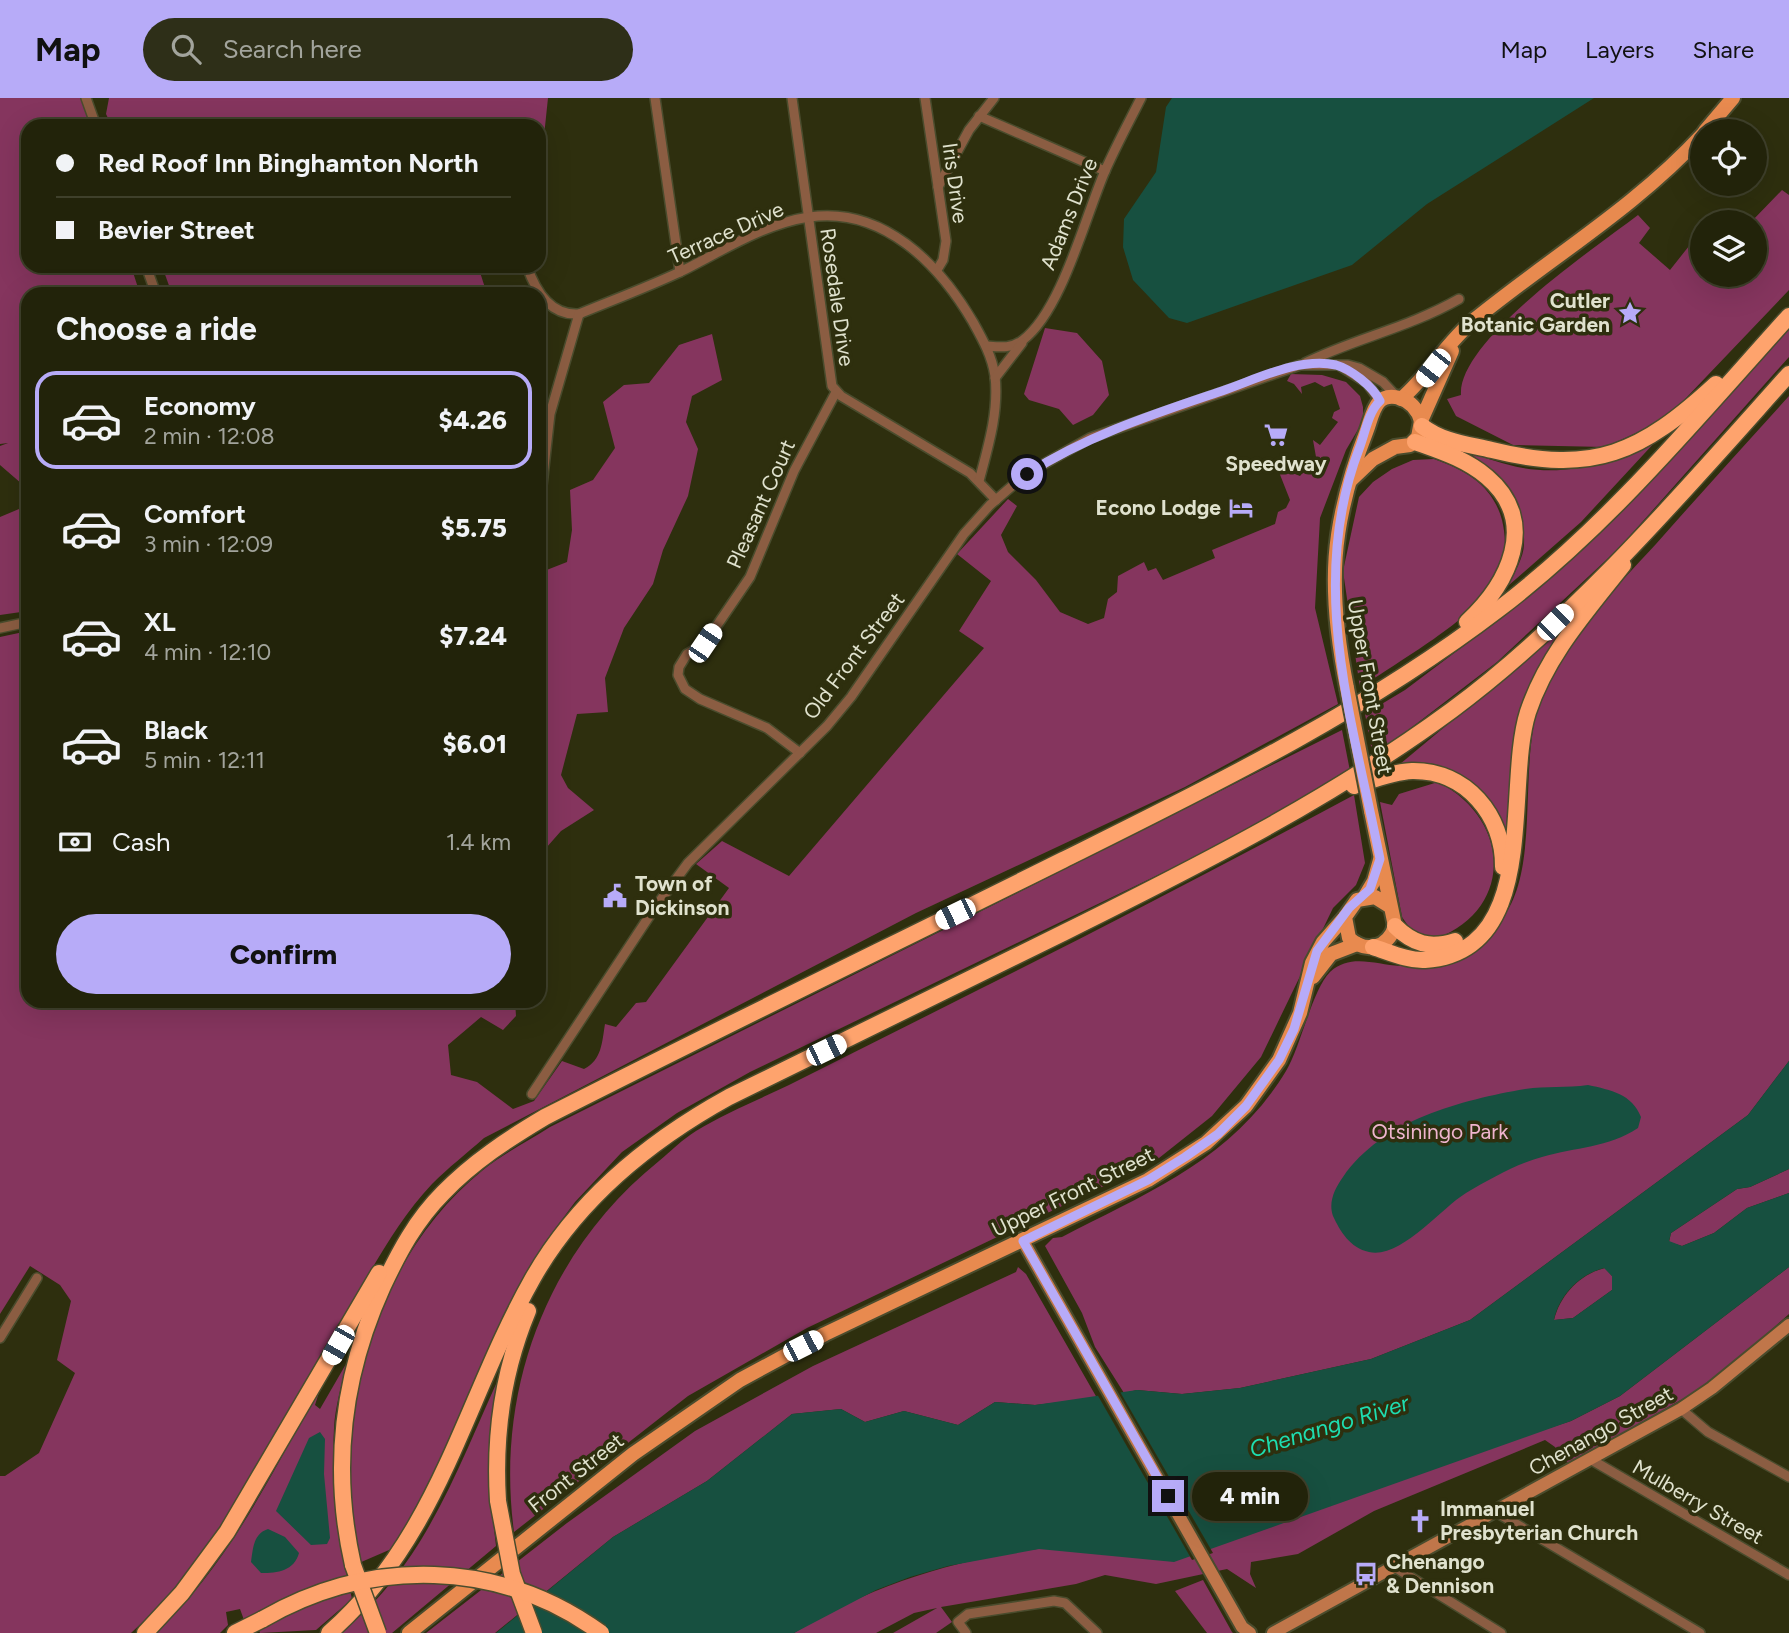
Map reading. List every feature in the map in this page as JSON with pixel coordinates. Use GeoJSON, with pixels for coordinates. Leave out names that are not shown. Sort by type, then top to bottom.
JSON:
{"type":"FeatureCollection","features":[{"type":"Feature","properties":{"kind":"highway"},"geometry":{"type":"LineString","coordinates":[[1422,423],[1447,440],[1525,459],[1587,460],[1616,453],[1657,434],[1789,315]]}},
{"type":"Feature","properties":{"kind":"highway"},"geometry":{"type":"LineString","coordinates":[[145,1633],[182,1592],[223,1538],[379,1273],[404,1245],[429,1209],[462,1174],[503,1142],[545,1117],[1260,762],[1352,710],[1500,609],[1549,568],[1615,506],[1789,315]]}},
{"type":"Feature","properties":{"kind":"highway"},"geometry":{"type":"LineString","coordinates":[[329,1633],[369,1593],[415,1531],[527,1290],[548,1255],[617,1175],[652,1146],[723,1101],[1210,860],[1325,796],[1453,709],[1511,663],[1671,503],[1789,374]]}},
{"type":"Feature","properties":{"kind":"highway"},"geometry":{"type":"LineString","coordinates":[[1415,442],[1459,459],[1487,477],[1505,498],[1514,531],[1511,564],[1494,596],[1428,660]]}},
{"type":"Feature","properties":{"kind":"highway"},"geometry":{"type":"LineString","coordinates":[[1373,947],[1413,959],[1426,960],[1449,954],[1474,940],[1500,909],[1511,874],[1521,755],[1527,716],[1536,689],[1570,631],[1671,503]]}},
{"type":"Feature","properties":{"kind":"highway"},"geometry":{"type":"LineString","coordinates":[[1325,796],[1400,773],[1426,772],[1465,787],[1491,816],[1502,840],[1501,882],[1494,902],[1472,930],[1456,941],[1429,945],[1414,941],[1395,926]]}},
{"type":"Feature","properties":{"kind":"highway"},"geometry":{"type":"LineString","coordinates":[[534,1633],[512,1574],[498,1502],[499,1425],[514,1350],[546,1272],[586,1209]]}},
{"type":"Feature","properties":{"kind":"highway"},"geometry":{"type":"LineString","coordinates":[[378,1633],[354,1565],[341,1483],[341,1444],[348,1392],[366,1325],[404,1245]]}},
{"type":"Feature","properties":{"kind":"highway"},"geometry":{"type":"LineString","coordinates":[[235,1633],[309,1596],[345,1583],[381,1576],[432,1573],[480,1579],[527,1593],[566,1611],[601,1633]]}},
{"type":"Feature","properties":{"kind":"main road"},"geometry":{"type":"LineString","coordinates":[[1716,119],[1733,98]]}},
{"type":"Feature","properties":{"kind":"main road"},"geometry":{"type":"LineString","coordinates":[[1380,401],[1399,398],[1424,380],[1474,320],[1630,203],[1690,148]]}},
{"type":"Feature","properties":{"kind":"main road"},"geometry":{"type":"LineString","coordinates":[[1350,481],[1373,459],[1395,447],[1415,442],[1452,345]]}},
{"type":"Feature","properties":{"kind":"main road"},"geometry":{"type":"LineString","coordinates":[[1399,398],[1415,407],[1422,423]]}},
{"type":"Feature","properties":{"kind":"main road","name":"Upper Front Street"},"geometry":{"type":"LineString","coordinates":[[1380,401],[1372,410],[1337,527],[1333,585],[1336,630],[1395,926]]}},
{"type":"Feature","properties":{"kind":"main road"},"geometry":{"type":"LineString","coordinates":[[1370,423],[1378,439],[1395,447]]}},
{"type":"Feature","properties":{"kind":"main road","name":"Upper Front Street"},"geometry":{"type":"LineString","coordinates":[[1310,981],[1308,975],[1317,951],[1345,917],[1352,904],[1365,897],[1374,881],[1380,859]]}},
{"type":"Feature","properties":{"kind":"main road"},"geometry":{"type":"LineString","coordinates":[[1365,897],[1380,898],[1391,907]]}},
{"type":"Feature","properties":{"kind":"main road"},"geometry":{"type":"LineString","coordinates":[[1345,917],[1347,933],[1357,944],[1373,947],[1386,941],[1395,926]]}},
{"type":"Feature","properties":{"kind":"main road","name":"Upper Front Street"},"geometry":{"type":"LineString","coordinates":[[778,1358],[1148,1180],[1218,1134],[1246,1106],[1279,1060],[1297,1021],[1310,981],[1331,954],[1357,944]]}},
{"type":"Feature","properties":{"kind":"main road","name":"Front Street"},"geometry":{"type":"LineString","coordinates":[[409,1633],[643,1446],[714,1396],[778,1358]]}},
{"type":"Feature","properties":{"kind":"street"},"geometry":{"type":"LineString","coordinates":[[86,98],[94,119]]}},
{"type":"Feature","properties":{"kind":"street"},"geometry":{"type":"LineString","coordinates":[[655,98],[680,272]]}},
{"type":"Feature","properties":{"kind":"street","name":"Rosedale Drive"},"geometry":{"type":"LineString","coordinates":[[792,98],[832,386],[836,392],[979,481],[996,500]]}},
{"type":"Feature","properties":{"kind":"street","name":"Iris Drive"},"geometry":{"type":"LineString","coordinates":[[925,98],[946,248],[937,271]]}},
{"type":"Feature","properties":{"kind":"street"},"geometry":{"type":"LineString","coordinates":[[938,187],[979,116],[994,98]]}},
{"type":"Feature","properties":{"kind":"street","name":"Adams Drive"},"geometry":{"type":"LineString","coordinates":[[995,378],[1054,298],[1105,171],[1141,98]]}},
{"type":"Feature","properties":{"kind":"street"},"geometry":{"type":"LineString","coordinates":[[979,116],[1105,171]]}},
{"type":"Feature","properties":{"kind":"street","name":"Terrace Drive"},"geometry":{"type":"LineString","coordinates":[[579,314],[680,272],[752,236],[808,218],[839,217],[877,227],[919,251],[963,305],[986,346],[995,378],[993,427],[979,481]]}},
{"type":"Feature","properties":{"kind":"street","name":"Old Front Street"},"geometry":{"type":"LineString","coordinates":[[532,1094],[654,909],[688,863],[800,753],[851,697],[943,562],[996,500],[1037,467],[1090,438],[1416,322],[1458,299]]}},
{"type":"Feature","properties":{"kind":"street"},"geometry":{"type":"LineString","coordinates":[[546,300],[562,313],[579,314],[550,414],[546,450]]}},
{"type":"Feature","properties":{"kind":"street"},"geometry":{"type":"LineString","coordinates":[[986,346],[1014,345],[1024,340]]}},
{"type":"Feature","properties":{"kind":"street","name":"Old Front Street"},"geometry":{"type":"LineString","coordinates":[[1300,365],[1348,365],[1368,372],[1399,398]]}},
{"type":"Feature","properties":{"kind":"street"},"geometry":{"type":"LineString","coordinates":[[1339,366],[1367,383],[1380,401]]}},
{"type":"Feature","properties":{"kind":"street","name":"Pleasant Court"},"geometry":{"type":"LineString","coordinates":[[800,753],[766,728],[700,699],[685,689],[678,676],[679,667],[687,654],[705,643],[750,577],[793,471],[836,392]]}},
{"type":"Feature","properties":{"kind":"street"},"geometry":{"type":"LineString","coordinates":[[0,628],[21,624]]}},
{"type":"Feature","properties":{"kind":"street"},"geometry":{"type":"LineString","coordinates":[[1023,1241],[1242,1627],[1250,1633]]}},
{"type":"Feature","properties":{"kind":"street"},"geometry":{"type":"LineString","coordinates":[[0,1338],[37,1278]]}},
{"type":"Feature","properties":{"kind":"street","name":"Chenango Street"},"geometry":{"type":"LineString","coordinates":[[1273,1633],[1396,1568],[1681,1409],[1712,1388],[1789,1325]]}},
{"type":"Feature","properties":{"kind":"street"},"geometry":{"type":"LineString","coordinates":[[1681,1409],[1701,1428],[1789,1477]]}},
{"type":"Feature","properties":{"kind":"street","name":"Mulberry Street"},"geometry":{"type":"LineString","coordinates":[[1590,1460],[1789,1575]]}},
{"type":"Feature","properties":{"kind":"street"},"geometry":{"type":"LineString","coordinates":[[1496,1512],[1700,1633]]}},
{"type":"Feature","properties":{"kind":"street"},"geometry":{"type":"LineString","coordinates":[[1396,1568],[1501,1633]]}},
{"type":"Feature","properties":{"kind":"street"},"geometry":{"type":"LineString","coordinates":[[966,1633],[958,1622],[968,1614],[1054,1601],[1065,1603],[1097,1633]]}},
{"type":"Feature","properties":{"kind":"green space"},"geometry":{"type":"Polygon","coordinates":[[[0,98],[84,98],[92,119],[21,119],[21,273],[133,273],[138,287],[21,287],[21,483],[0,465],[0,446],[8,443],[0,444],[0,98]]]}},
{"type":"Feature","properties":{"kind":"green space"},"geometry":{"type":"Polygon","coordinates":[[[109,98],[548,98],[546,119],[108,119],[106,114],[109,98]]]}},
{"type":"Feature","properties":{"kind":"green space","name":"Cutler Botanic Garden"},"geometry":{"type":"Polygon","coordinates":[[[1782,190],[1789,195],[1789,290],[1665,420],[1605,447],[1513,445],[1456,416],[1447,399],[1461,395],[1466,373],[1481,349],[1504,323],[1562,272],[1638,215],[1650,228],[1639,243],[1670,270],[1690,247],[1690,287],[1767,287],[1767,210],[1763,210],[1782,190]]]}},
{"type":"Feature","properties":{"kind":"green space"},"geometry":{"type":"Polygon","coordinates":[[[164,273],[480,273],[485,287],[170,287],[164,273]]]}},
{"type":"Feature","properties":{"kind":"green space"},"geometry":{"type":"Polygon","coordinates":[[[1045,328],[1077,333],[1102,361],[1109,395],[1093,415],[1073,425],[1059,409],[1029,400],[1024,394],[1045,328]]]}},
{"type":"Feature","properties":{"kind":"green space"},"geometry":{"type":"Polygon","coordinates":[[[1789,328],[1789,357],[1619,548],[1497,662],[1373,757],[1365,714],[1405,690],[1506,614],[1579,551],[1789,328]]]}},
{"type":"Feature","properties":{"kind":"green space"},"geometry":{"type":"Polygon","coordinates":[[[712,334],[722,380],[692,396],[686,422],[698,449],[688,496],[663,550],[653,584],[624,628],[605,678],[608,712],[577,714],[561,775],[568,788],[594,810],[561,831],[546,848],[546,570],[567,562],[572,530],[570,490],[593,480],[615,448],[603,402],[624,385],[649,383],[679,345],[712,334]]]}},
{"type":"Feature","properties":{"kind":"green space"},"geometry":{"type":"Polygon","coordinates":[[[1291,374],[1322,375],[1346,382],[1360,396],[1363,407],[1363,421],[1346,450],[1320,518],[1315,608],[1338,704],[1185,787],[916,913],[484,1138],[432,1184],[397,1228],[251,1480],[195,1563],[164,1600],[131,1633],[0,1633],[0,1476],[5,1476],[39,1453],[75,1373],[57,1360],[71,1301],[60,1285],[30,1266],[0,1314],[0,637],[21,632],[21,1008],[515,1008],[516,1016],[503,1030],[481,1017],[448,1045],[451,1075],[477,1082],[513,1109],[534,1101],[562,1061],[584,1069],[590,1065],[598,1056],[605,1024],[616,1027],[636,1003],[646,1002],[729,888],[696,864],[722,841],[789,876],[984,648],[959,631],[991,581],[957,554],[1008,499],[1017,506],[1001,535],[1008,552],[1036,580],[1060,612],[1088,624],[1104,618],[1108,599],[1117,592],[1118,576],[1144,562],[1148,571],[1156,568],[1163,580],[1215,558],[1212,550],[1275,524],[1278,512],[1286,508],[1290,500],[1277,467],[1300,476],[1316,457],[1313,440],[1320,445],[1338,422],[1332,418],[1334,412],[1340,409],[1332,384],[1324,387],[1315,382],[1301,387],[1302,394],[1294,384],[1287,381],[1291,374]]]}},
{"type":"Feature","properties":{"kind":"green space","name":"Otsiningo Park"},"geometry":{"type":"Polygon","coordinates":[[[1789,396],[1789,1061],[1748,1115],[1470,1320],[1371,1359],[1240,1388],[1182,1394],[1137,1390],[1124,1393],[1095,1347],[1082,1313],[1045,1246],[1053,1238],[1062,1237],[1187,1170],[1241,1128],[1265,1102],[1286,1071],[1318,992],[1330,972],[1338,966],[1355,961],[1400,966],[1430,964],[1471,947],[1494,928],[1504,916],[1515,894],[1522,869],[1534,724],[1551,676],[1577,635],[1607,597],[1789,396]]]}},
{"type":"Feature","properties":{"kind":"green space"},"geometry":{"type":"Polygon","coordinates":[[[1656,441],[1581,522],[1509,585],[1524,549],[1520,516],[1508,492],[1470,453],[1516,467],[1540,470],[1575,469],[1608,461],[1656,441]]]}},
{"type":"Feature","properties":{"kind":"green space"},"geometry":{"type":"Polygon","coordinates":[[[1434,459],[1467,474],[1492,498],[1504,528],[1505,543],[1501,567],[1495,582],[1470,611],[1434,639],[1360,688],[1343,571],[1359,497],[1373,482],[1392,469],[1413,460],[1434,459]]]}},
{"type":"Feature","properties":{"kind":"green space"},"geometry":{"type":"Polygon","coordinates":[[[21,492],[21,612],[0,615],[0,517],[19,509],[21,492]]]}},
{"type":"Feature","properties":{"kind":"green space"},"geometry":{"type":"Polygon","coordinates":[[[1566,626],[1528,690],[1518,728],[1507,841],[1469,782],[1433,764],[1400,764],[1566,626]]]}},
{"type":"Feature","properties":{"kind":"green space"},"geometry":{"type":"Polygon","coordinates":[[[1342,730],[1350,771],[1243,834],[750,1072],[677,1113],[622,1152],[575,1202],[543,1245],[441,1466],[396,1547],[359,1563],[352,1510],[351,1456],[356,1402],[368,1349],[386,1299],[411,1251],[444,1208],[483,1170],[550,1127],[1342,730]]]}},
{"type":"Feature","properties":{"kind":"green space"},"geometry":{"type":"Polygon","coordinates":[[[1438,782],[1463,799],[1481,820],[1491,843],[1494,866],[1489,890],[1477,911],[1457,928],[1429,941],[1413,933],[1402,917],[1380,802],[1392,805],[1399,794],[1438,782]]]}},
{"type":"Feature","properties":{"kind":"green space"},"geometry":{"type":"Polygon","coordinates":[[[1354,795],[1365,863],[1356,885],[1333,908],[1261,1057],[1212,1116],[1154,1162],[807,1328],[688,1396],[514,1532],[510,1479],[513,1427],[522,1376],[537,1327],[559,1280],[586,1237],[620,1197],[659,1161],[691,1134],[718,1118],[1073,942],[1354,795]]]}},
{"type":"Feature","properties":{"kind":"green space"},"geometry":{"type":"Polygon","coordinates":[[[1789,1169],[1789,1193],[1747,1208],[1714,1233],[1682,1246],[1669,1242],[1671,1233],[1737,1189],[1750,1187],[1789,1169]]]}},
{"type":"Feature","properties":{"kind":"green space"},"geometry":{"type":"Polygon","coordinates":[[[1018,1267],[1026,1274],[1097,1398],[1035,1405],[995,1402],[958,1425],[904,1411],[865,1422],[841,1409],[792,1414],[707,1481],[613,1537],[495,1633],[426,1633],[567,1523],[695,1431],[813,1366],[1016,1272],[1018,1267]]]}},
{"type":"Feature","properties":{"kind":"green space"},"geometry":{"type":"Polygon","coordinates":[[[1789,1267],[1789,1314],[1726,1370],[1693,1393],[1570,1463],[1562,1461],[1555,1447],[1545,1440],[1374,1511],[1298,1554],[1251,1562],[1250,1574],[1256,1588],[1227,1569],[1156,1584],[1105,1575],[1076,1584],[941,1607],[952,1622],[936,1633],[893,1633],[937,1608],[914,1613],[876,1633],[794,1633],[851,1602],[942,1568],[1037,1549],[1091,1551],[1512,1440],[1571,1421],[1620,1396],[1789,1267]]]}},
{"type":"Feature","properties":{"kind":"green space"},"geometry":{"type":"Polygon","coordinates":[[[1605,1268],[1612,1276],[1612,1290],[1573,1318],[1554,1320],[1561,1302],[1572,1287],[1587,1275],[1605,1268]]]}},
{"type":"Feature","properties":{"kind":"green space"},"geometry":{"type":"Polygon","coordinates":[[[346,1364],[337,1404],[333,1450],[340,1536],[352,1599],[316,1630],[260,1633],[259,1630],[267,1625],[244,1620],[240,1609],[226,1612],[228,1625],[220,1633],[155,1633],[206,1578],[268,1482],[322,1383],[315,1405],[320,1409],[346,1364]]]}},
{"type":"Feature","properties":{"kind":"green space"},"geometry":{"type":"Polygon","coordinates":[[[503,1369],[491,1502],[496,1546],[392,1633],[339,1633],[369,1607],[395,1578],[417,1546],[437,1512],[503,1369]]]}},
{"type":"Feature","properties":{"kind":"green space"},"geometry":{"type":"Polygon","coordinates":[[[1203,1580],[1233,1633],[1207,1633],[1175,1591],[1203,1580]]]}},
{"type":"Feature","properties":{"kind":"water"},"geometry":{"type":"Polygon","coordinates":[[[1172,98],[1594,98],[1427,204],[1352,265],[1187,323],[1169,318],[1133,280],[1123,247],[1124,219],[1156,172],[1166,107],[1172,98]]]}},
{"type":"Feature","properties":{"kind":"water","name":"Chenango River"},"geometry":{"type":"Polygon","coordinates":[[[1789,1061],[1789,1169],[1750,1187],[1737,1189],[1671,1233],[1669,1241],[1682,1246],[1714,1233],[1747,1208],[1789,1193],[1789,1267],[1620,1396],[1571,1421],[1174,1562],[1039,1549],[948,1566],[876,1590],[794,1633],[496,1633],[613,1537],[707,1481],[792,1414],[841,1409],[865,1422],[904,1411],[958,1425],[995,1402],[1035,1405],[1137,1390],[1182,1394],[1240,1388],[1371,1359],[1470,1320],[1748,1115],[1789,1061]],[[1604,1268],[1579,1280],[1561,1302],[1554,1320],[1573,1318],[1612,1290],[1612,1276],[1604,1268]]]}},
{"type":"Feature","properties":{"kind":"water"},"geometry":{"type":"Polygon","coordinates":[[[1588,1085],[1613,1091],[1632,1103],[1641,1117],[1638,1128],[1615,1140],[1542,1157],[1503,1172],[1456,1200],[1407,1241],[1381,1252],[1369,1252],[1356,1247],[1346,1238],[1333,1216],[1333,1195],[1340,1181],[1359,1157],[1401,1127],[1475,1099],[1533,1088],[1588,1085]]]}},
{"type":"Feature","properties":{"kind":"water"},"geometry":{"type":"Polygon","coordinates":[[[320,1432],[325,1439],[324,1474],[330,1538],[327,1544],[311,1545],[276,1511],[309,1438],[320,1432]]]}},
{"type":"Feature","properties":{"kind":"water"},"geometry":{"type":"Polygon","coordinates":[[[268,1529],[285,1537],[299,1553],[293,1564],[284,1570],[261,1573],[251,1562],[252,1552],[259,1534],[268,1529]]]}},
{"type":"Feature","properties":{"kind":"pier"},"geometry":{"type":"Polygon","coordinates":[[[1119,1390],[1213,1553],[1192,1560],[1097,1394],[1119,1390]]]}},
{"type":"Feature","properties":{"kind":"place","name":"Cutler Botanic Garden"},"geometry":{"type":"Point","coordinates":[1630,313]}},
{"type":"Feature","properties":{"kind":"place","name":"Speedway"},"geometry":{"type":"Point","coordinates":[1276,435]}},
{"type":"Feature","properties":{"kind":"place","name":"Econo Lodge"},"geometry":{"type":"Point","coordinates":[1241,508]}},
{"type":"Feature","properties":{"kind":"place","name":"Town of Dickinson"},"geometry":{"type":"Point","coordinates":[615,896]}},
{"type":"Feature","properties":{"kind":"place","name":"Immanuel Presbyterian Church"},"geometry":{"type":"Point","coordinates":[1420,1521]}},
{"type":"Feature","properties":{"kind":"place","name":"Chenango & Dennison"},"geometry":{"type":"Point","coordinates":[1366,1574]}},
{"type":"Feature","properties":{"kind":"route"},"geometry":{"type":"LineString","coordinates":[[1027,474],[1057,454],[1090,438],[1300,365],[1339,366],[1367,383],[1380,401],[1372,410],[1370,423],[1350,474],[1337,527],[1333,585],[1336,630],[1380,859],[1374,881],[1365,897],[1352,904],[1345,917],[1329,933],[1317,951],[1294,1029],[1266,1081],[1246,1106],[1218,1134],[1148,1180],[1023,1241],[1168,1496]]}}]}
